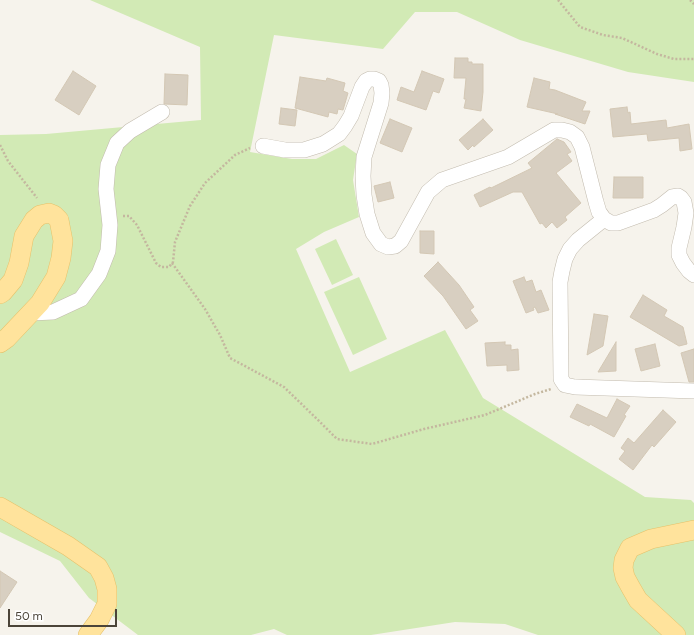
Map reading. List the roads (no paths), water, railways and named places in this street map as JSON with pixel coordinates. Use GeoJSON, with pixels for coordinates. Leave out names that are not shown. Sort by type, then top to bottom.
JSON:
{"type":"FeatureCollection","features":[{"type":"Feature","properties":{"kind":"main road"},"geometry":{"type":"LineString","coordinates":[[0,294],[4,292],[13,280],[19,263],[24,236],[34,220],[40,215],[48,213],[54,215],[59,220],[63,242],[56,277],[40,303],[7,338],[0,343]]}},
{"type":"Feature","properties":{"kind":"main road"},"geometry":{"type":"LineString","coordinates":[[0,507],[68,546],[98,567],[104,578],[107,589],[107,604],[99,620],[88,635]]}},
{"type":"Feature","properties":{"kind":"main road"},"geometry":{"type":"LineString","coordinates":[[676,635],[638,600],[625,577],[623,568],[624,560],[630,548],[652,539],[694,530]]}},
{"type":"Feature","properties":{"kind":"street"},"geometry":{"type":"LineString","coordinates":[[263,146],[285,150],[304,150],[323,144],[339,134],[345,126],[351,116],[362,87],[366,81],[370,79],[378,81],[381,85],[381,103],[364,157],[364,195],[367,214],[374,233],[381,244],[388,247],[395,246],[401,241],[428,192],[442,180],[508,157],[554,130],[570,132],[577,137],[582,147],[599,212],[604,219],[611,223],[618,223],[654,210],[662,206],[672,197],[678,196],[681,198],[684,202],[686,213],[679,255],[683,263],[694,275]]}},
{"type":"Feature","properties":{"kind":"street"},"geometry":{"type":"LineString","coordinates":[[31,313],[53,312],[81,299],[99,274],[108,251],[110,225],[106,189],[108,165],[117,144],[130,131],[162,112]]}},
{"type":"Feature","properties":{"kind":"street"},"geometry":{"type":"LineString","coordinates":[[604,219],[578,240],[570,249],[565,259],[560,282],[563,382],[575,387],[589,388],[694,391]]}}]}
